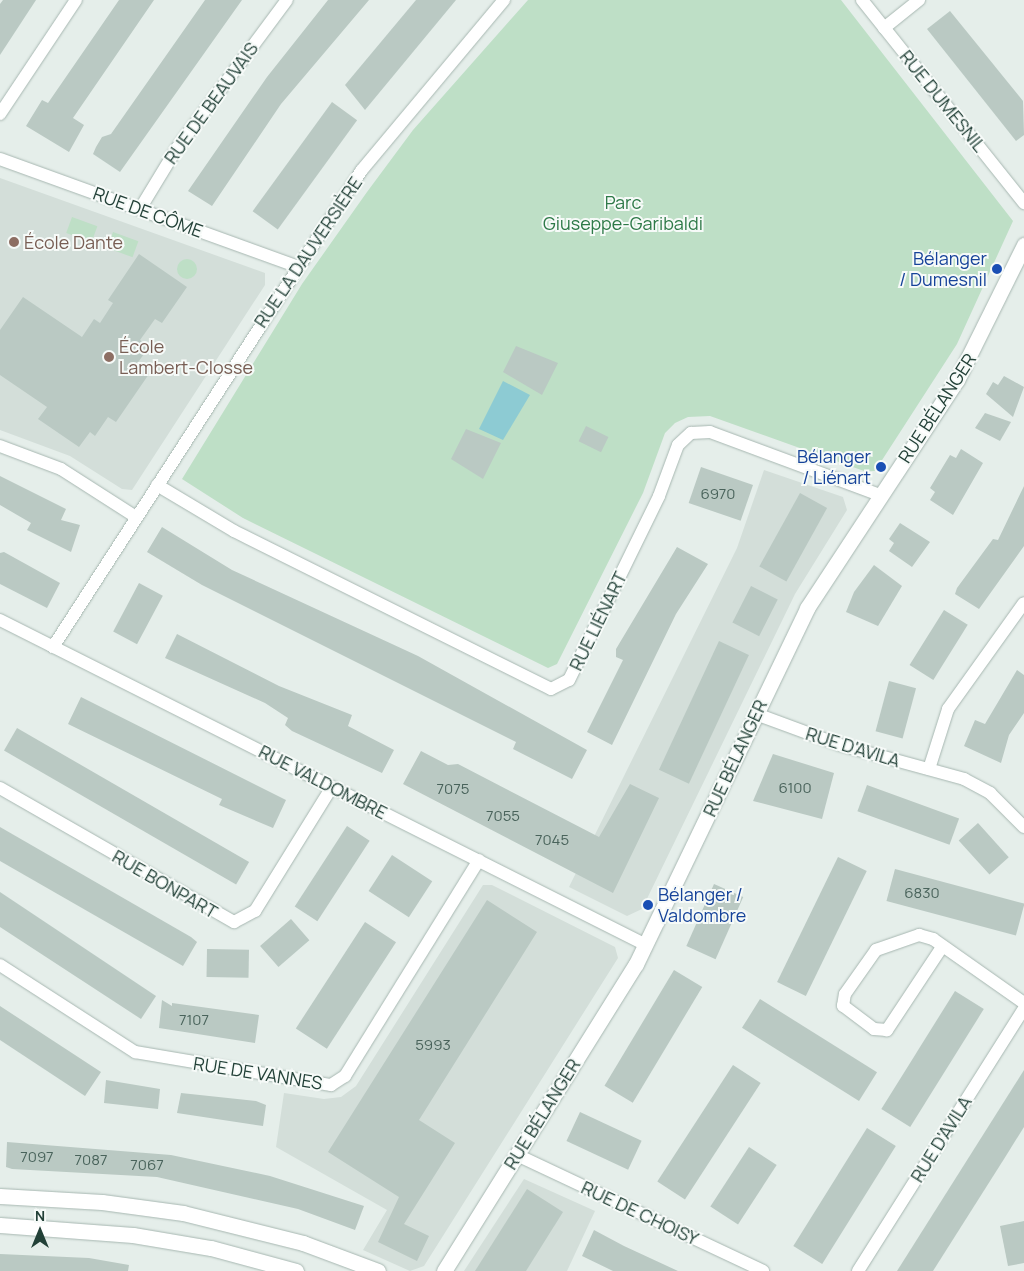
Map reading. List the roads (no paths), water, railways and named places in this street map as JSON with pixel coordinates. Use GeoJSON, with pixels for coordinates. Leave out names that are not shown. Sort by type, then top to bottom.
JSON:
{"type":"FeatureCollection","features":[{"type":"Feature","properties":{"kind":"street"},"geometry":{"type":"LineString","coordinates":[[0,114],[76,0]]}},
{"type":"Feature","properties":{"kind":"street","name":"RUE DE BEAUVAIS"},"geometry":{"type":"LineString","coordinates":[[140,209],[177,148],[287,0]]}},
{"type":"Feature","properties":{"kind":"street","name":"RUE LA DAUVERSIÈRE"},"geometry":{"type":"LineString","coordinates":[[53,647],[296,266],[380,146],[504,0]]}},
{"type":"Feature","properties":{"kind":"street","name":"RUE DUMESNIL"},"geometry":{"type":"LineString","coordinates":[[862,0],[1024,203]]}},
{"type":"Feature","properties":{"kind":"street"},"geometry":{"type":"LineString","coordinates":[[884,28],[919,0]]}},
{"type":"Feature","properties":{"kind":"street","name":"RUE DE CÔME"},"geometry":{"type":"LineString","coordinates":[[0,159],[296,266]]}},
{"type":"Feature","properties":{"kind":"street","name":"RUE BÉLANGER"},"geometry":{"type":"LineString","coordinates":[[444,1271],[646,944],[807,608],[957,380],[1024,245]]}},
{"type":"Feature","properties":{"kind":"street","name":"RUE LIÉNART"},"geometry":{"type":"LineString","coordinates":[[157,485],[234,531],[551,689],[569,680],[659,496],[678,445],[691,433],[710,432],[880,495]]}},
{"type":"Feature","properties":{"kind":"street"},"geometry":{"type":"LineString","coordinates":[[0,446],[61,469],[136,517]]}},
{"type":"Feature","properties":{"kind":"street"},"geometry":{"type":"LineString","coordinates":[[929,769],[948,709],[1024,604]]}},
{"type":"Feature","properties":{"kind":"street","name":"RUE VALDOMBRE"},"geometry":{"type":"LineString","coordinates":[[0,620],[646,944]]}},
{"type":"Feature","properties":{"kind":"street","name":"RUE D'AVILA"},"geometry":{"type":"LineString","coordinates":[[756,714],[840,745],[929,769],[979,786],[1024,827]]}},
{"type":"Feature","properties":{"kind":"street","name":"RUE BONPART"},"geometry":{"type":"LineString","coordinates":[[0,788],[234,922],[256,911],[332,787]]}},
{"type":"Feature","properties":{"kind":"street","name":"RUE DE VANNES"},"geometry":{"type":"LineString","coordinates":[[0,965],[135,1052],[331,1085],[345,1076],[480,860]]}},
{"type":"Feature","properties":{"kind":"street"},"geometry":{"type":"LineString","coordinates":[[942,947],[887,1030],[874,1029],[843,1006],[845,994],[876,950],[919,935],[942,947],[1024,1003]]}},
{"type":"Feature","properties":{"kind":"street","name":"RUE D'AVILA"},"geometry":{"type":"LineString","coordinates":[[858,1271],[1024,1008]]}},
{"type":"Feature","properties":{"kind":"street","name":"RUE DE CHOISY"},"geometry":{"type":"LineString","coordinates":[[517,1155],[762,1271]]}},
{"type":"Feature","properties":{"kind":"street"},"geometry":{"type":"LineString","coordinates":[[0,1196],[183,1212],[303,1243],[378,1271]]}},
{"type":"Feature","properties":{"kind":"street"},"geometry":{"type":"LineString","coordinates":[[0,1225],[152,1238],[296,1271]]}},
{"type":"Feature","properties":{"kind":"water"},"geometry":{"type":"Polygon","coordinates":[[[503,381],[530,395],[503,440],[479,429],[503,381]]]}},
{"type":"Feature","properties":{"kind":"place","name":"École Dante"},"geometry":{"type":"Point","coordinates":[14,242]}},
{"type":"Feature","properties":{"kind":"place","name":"Bélanger / Dumesnil"},"geometry":{"type":"Point","coordinates":[997,269]}},
{"type":"Feature","properties":{"kind":"place","name":"École Lambert-Closse"},"geometry":{"type":"Point","coordinates":[109,357]}},
{"type":"Feature","properties":{"kind":"place","name":"Bélanger / Liénart"},"geometry":{"type":"Point","coordinates":[881,467]}},
{"type":"Feature","properties":{"kind":"place","name":"Bélanger / Valdombre"},"geometry":{"type":"Point","coordinates":[648,905]}},
{"type":"Feature","properties":{"kind":"park label","name":"Parc Giuseppe-Garibaldi"},"geometry":{"type":"Point","coordinates":[623,213]}}]}
